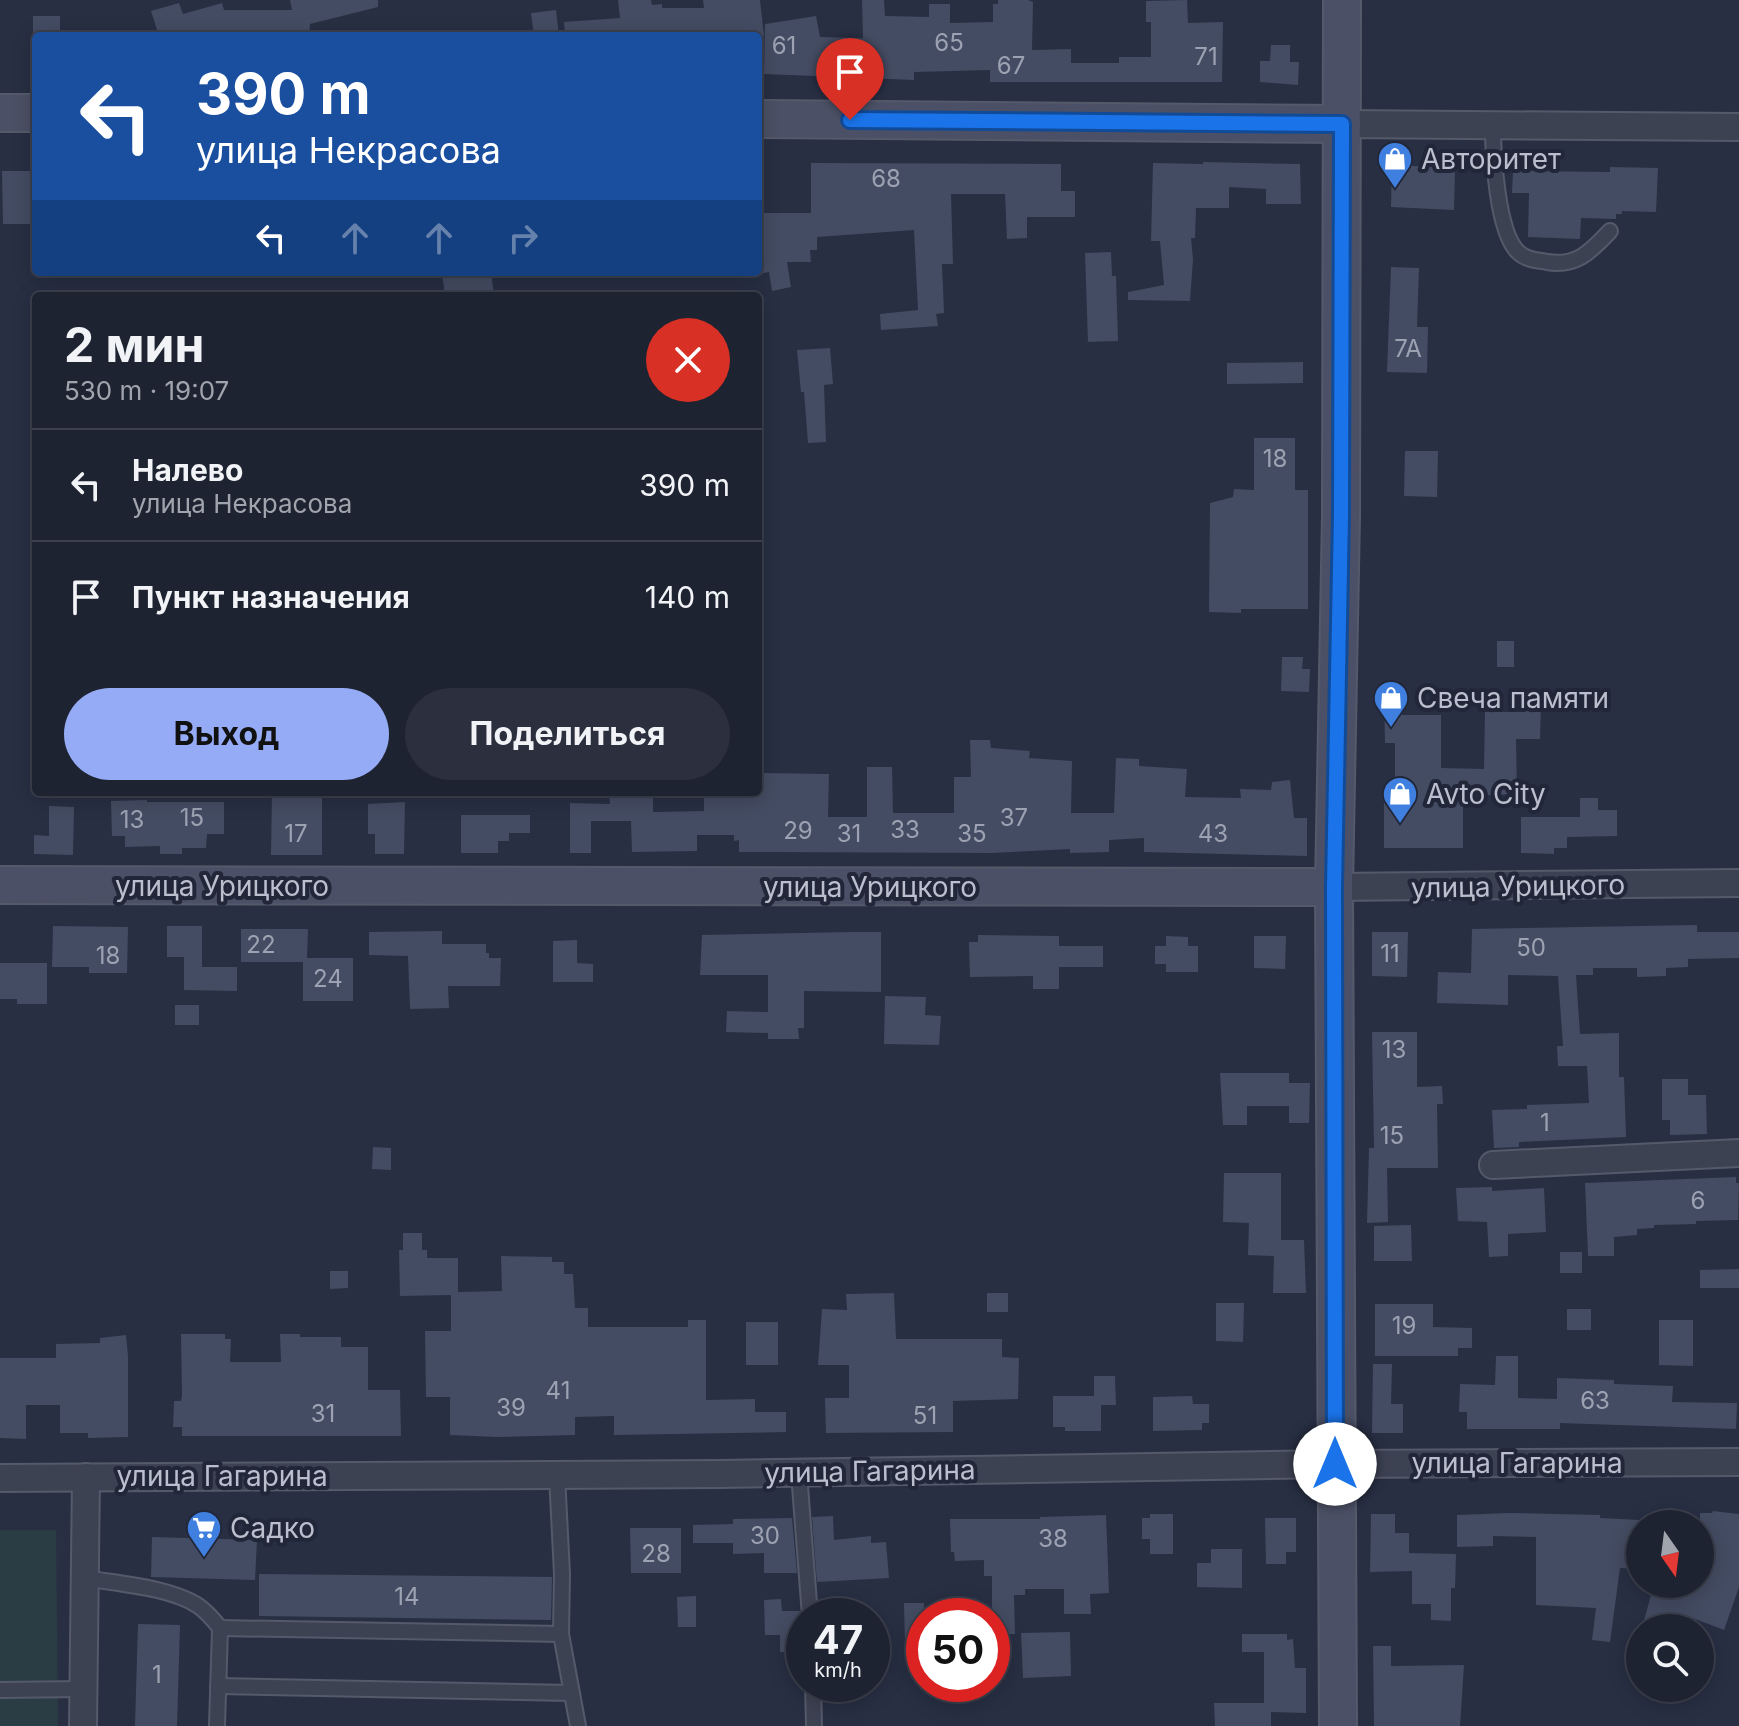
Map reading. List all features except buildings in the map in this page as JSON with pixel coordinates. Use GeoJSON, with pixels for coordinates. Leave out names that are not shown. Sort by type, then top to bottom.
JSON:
{"type":"FeatureCollection","features":[{"type":"Feature","properties":{"kind":"street"},"geometry":{"type":"LineString","coordinates":[[1338,1726],[1334,887],[1341,515],[1342,0]]}},
{"type":"Feature","properties":{"kind":"street"},"geometry":{"type":"LineString","coordinates":[[0,113],[32,113]]}},
{"type":"Feature","properties":{"kind":"street"},"geometry":{"type":"LineString","coordinates":[[762,119],[1739,127]]}},
{"type":"Feature","properties":{"kind":"street","name":"улица Урицкого"},"geometry":{"type":"LineString","coordinates":[[0,885],[1334,887],[1739,883]]}},
{"type":"Feature","properties":{"kind":"street"},"geometry":{"type":"LineString","coordinates":[[1493,1165],[1739,1153]]}},
{"type":"Feature","properties":{"kind":"street","name":"улица Гагарина"},"geometry":{"type":"LineString","coordinates":[[0,1478],[1739,1462]]}},
{"type":"Feature","properties":{"kind":"street"},"geometry":{"type":"LineString","coordinates":[[83,1726],[86,1477]]}},
{"type":"Feature","properties":{"kind":"lane"},"geometry":{"type":"LineString","coordinates":[[1493,125],[1494,172],[1506,231],[1518,252],[1529,259],[1568,263],[1590,253],[1610,231]]}},
{"type":"Feature","properties":{"kind":"lane"},"geometry":{"type":"LineString","coordinates":[[799,1473],[809,1598]]}},
{"type":"Feature","properties":{"kind":"lane"},"geometry":{"type":"LineString","coordinates":[[557,1475],[562,1574],[561,1634],[578,1726]]}},
{"type":"Feature","properties":{"kind":"lane"},"geometry":{"type":"LineString","coordinates":[[85,1578],[172,1594],[200,1607],[220,1628],[561,1634]]}},
{"type":"Feature","properties":{"kind":"lane"},"geometry":{"type":"LineString","coordinates":[[217,1726],[220,1628]]}},
{"type":"Feature","properties":{"kind":"lane"},"geometry":{"type":"LineString","coordinates":[[218,1686],[571,1693]]}},
{"type":"Feature","properties":{"kind":"lane"},"geometry":{"type":"LineString","coordinates":[[0,1690],[83,1689]]}},
{"type":"Feature","properties":{"kind":"lane"},"geometry":{"type":"LineString","coordinates":[[813,1702],[814,1726]]}},
{"type":"Feature","properties":{"kind":"shaded area"},"geometry":{"type":"Polygon","coordinates":[[[0,1530],[56,1530],[58,1726],[0,1726],[0,1530]]]}},
{"type":"Feature","properties":{"kind":"place","name":"Авторитет"},"geometry":{"type":"Point","coordinates":[1395,190]}},
{"type":"Feature","properties":{"kind":"place","name":"Свеча памяти"},"geometry":{"type":"Point","coordinates":[1391,729]}},
{"type":"Feature","properties":{"kind":"place","name":"Avto City"},"geometry":{"type":"Point","coordinates":[1400,825]}},
{"type":"Feature","properties":{"kind":"place","name":"Садко"},"geometry":{"type":"Point","coordinates":[204,1559]}},
{"type":"Feature","properties":{"kind":"route"},"geometry":{"type":"LineString","coordinates":[[850,120],[1342,124],[1341,515],[1334,887],[1335,1464]]}}]}
